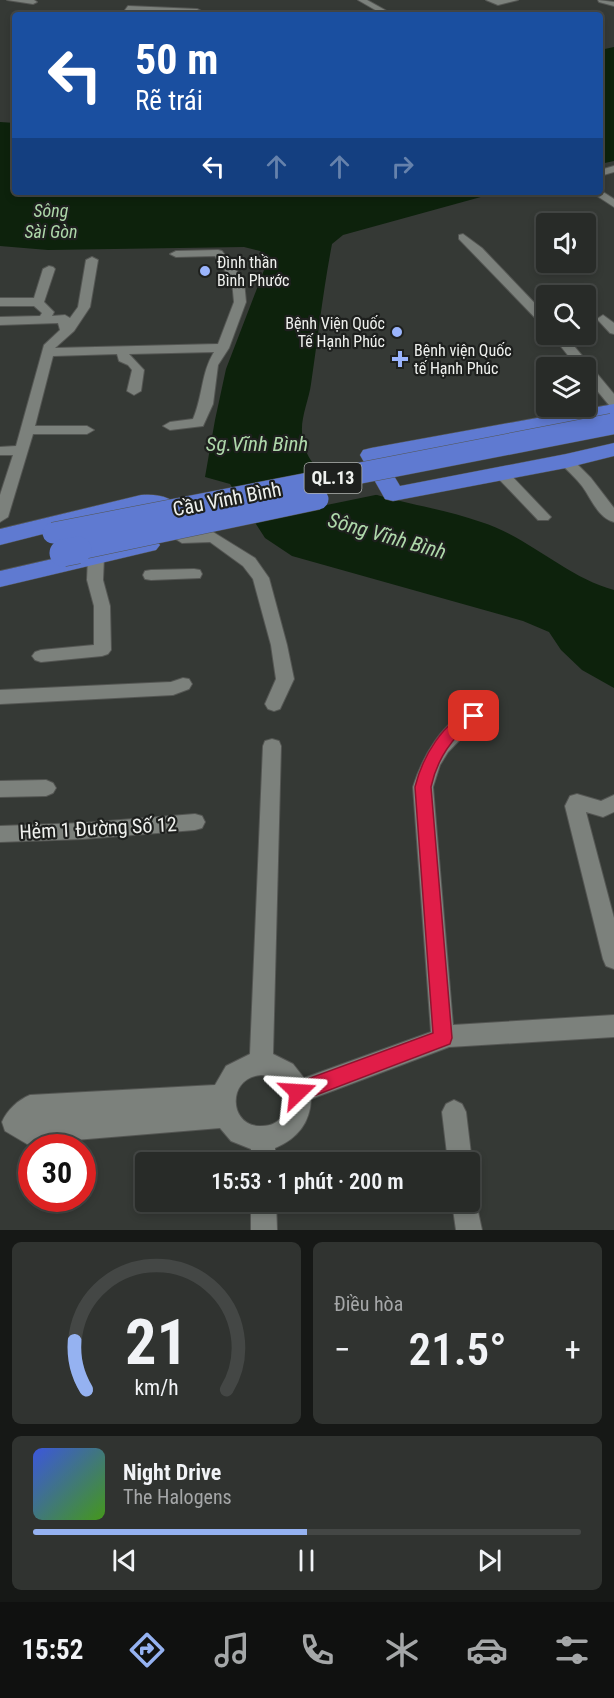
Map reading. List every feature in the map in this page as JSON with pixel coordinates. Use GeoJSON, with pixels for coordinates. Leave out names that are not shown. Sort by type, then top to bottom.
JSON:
{"type":"FeatureCollection","features":[{"type":"Feature","properties":{"kind":"highway"},"geometry":{"type":"LineString","coordinates":[[614,419],[372,455],[393,494],[566,461],[614,449]]}},
{"type":"Feature","properties":{"kind":"highway","name":"Cầu Vĩnh Bình"},"geometry":{"type":"LineString","coordinates":[[58,543],[614,419]]}},
{"type":"Feature","properties":{"kind":"highway"},"geometry":{"type":"LineString","coordinates":[[0,537],[141,502],[155,501],[169,507],[182,538],[0,579]]}},
{"type":"Feature","properties":{"kind":"highway","name":"QL.13"},"geometry":{"type":"LineString","coordinates":[[0,547],[58,543]]}},
{"type":"Feature","properties":{"kind":"highway","name":"QL.13"},"geometry":{"type":"LineString","coordinates":[[0,567],[58,543]]}},
{"type":"Feature","properties":{"kind":"street"},"geometry":{"type":"LineString","coordinates":[[11,0],[33,2]]}},
{"type":"Feature","properties":{"kind":"street"},"geometry":{"type":"LineString","coordinates":[[124,12],[137,0]]}},
{"type":"Feature","properties":{"kind":"street"},"geometry":{"type":"LineString","coordinates":[[362,0],[384,12]]}},
{"type":"Feature","properties":{"kind":"street"},"geometry":{"type":"LineString","coordinates":[[491,0],[498,3],[514,0]]}},
{"type":"Feature","properties":{"kind":"street"},"geometry":{"type":"LineString","coordinates":[[602,0],[614,4]]}},
{"type":"Feature","properties":{"kind":"street"},"geometry":{"type":"LineString","coordinates":[[128,8],[197,11]]}},
{"type":"Feature","properties":{"kind":"street"},"geometry":{"type":"LineString","coordinates":[[600,195],[614,204]]}},
{"type":"Feature","properties":{"kind":"street"},"geometry":{"type":"LineString","coordinates":[[463,237],[536,311]]}},
{"type":"Feature","properties":{"kind":"street"},"geometry":{"type":"LineString","coordinates":[[170,426],[198,423],[206,405],[212,365],[223,348],[240,302],[238,281],[218,254],[176,254]]}},
{"type":"Feature","properties":{"kind":"street"},"geometry":{"type":"LineString","coordinates":[[0,517],[22,450],[50,345],[70,328],[84,307],[92,260]]}},
{"type":"Feature","properties":{"kind":"street"},"geometry":{"type":"LineString","coordinates":[[38,302],[49,268]]}},
{"type":"Feature","properties":{"kind":"street"},"geometry":{"type":"LineString","coordinates":[[0,302],[38,302],[48,312],[44,320]]}},
{"type":"Feature","properties":{"kind":"street"},"geometry":{"type":"LineString","coordinates":[[0,321],[64,319],[64,327],[70,328]]}},
{"type":"Feature","properties":{"kind":"street"},"geometry":{"type":"LineString","coordinates":[[603,319],[614,330]]}},
{"type":"Feature","properties":{"kind":"street"},"geometry":{"type":"LineString","coordinates":[[566,345],[576,357]]}},
{"type":"Feature","properties":{"kind":"street"},"geometry":{"type":"LineString","coordinates":[[48,352],[223,348]]}},
{"type":"Feature","properties":{"kind":"street"},"geometry":{"type":"LineString","coordinates":[[123,350],[123,358],[132,362],[138,370],[134,392]]}},
{"type":"Feature","properties":{"kind":"street"},"geometry":{"type":"LineString","coordinates":[[596,387],[614,419]]}},
{"type":"Feature","properties":{"kind":"street"},"geometry":{"type":"LineString","coordinates":[[27,430],[87,430]]}},
{"type":"Feature","properties":{"kind":"street"},"geometry":{"type":"LineString","coordinates":[[0,451],[22,450]]}},
{"type":"Feature","properties":{"kind":"street"},"geometry":{"type":"LineString","coordinates":[[566,461],[586,481],[601,504],[614,517]]}},
{"type":"Feature","properties":{"kind":"street"},"geometry":{"type":"LineString","coordinates":[[501,473],[543,517]]}},
{"type":"Feature","properties":{"kind":"street"},"geometry":{"type":"LineString","coordinates":[[182,538],[213,537],[249,562],[261,578],[279,645],[285,679],[274,704]]}},
{"type":"Feature","properties":{"kind":"street"},"geometry":{"type":"LineString","coordinates":[[41,656],[102,650],[102,606],[95,579],[96,557]]}},
{"type":"Feature","properties":{"kind":"street"},"geometry":{"type":"LineString","coordinates":[[151,575],[194,574]]}},
{"type":"Feature","properties":{"kind":"street"},"geometry":{"type":"LineString","coordinates":[[0,697],[173,688],[183,684]]}},
{"type":"Feature","properties":{"kind":"street"},"geometry":{"type":"LineString","coordinates":[[443,1038],[423,787],[428,767],[453,731],[474,716]]}},
{"type":"Feature","properties":{"kind":"street"},"geometry":{"type":"LineString","coordinates":[[261,1063],[272,746]]}},
{"type":"Feature","properties":{"kind":"street"},"geometry":{"type":"LineString","coordinates":[[0,789],[46,788]]}},
{"type":"Feature","properties":{"kind":"street"},"geometry":{"type":"LineString","coordinates":[[614,803],[603,809],[583,802],[577,802],[574,806],[614,959]]}},
{"type":"Feature","properties":{"kind":"street","name":"Hẻm 1 Đường Số 12"},"geometry":{"type":"LineString","coordinates":[[0,834],[83,831],[195,822]]}},
{"type":"Feature","properties":{"kind":"street"},"geometry":{"type":"LineString","coordinates":[[298,1092],[443,1038],[614,1026]]}},
{"type":"Feature","properties":{"kind":"street"},"geometry":{"type":"LineString","coordinates":[[253,1064],[280,1066],[291,1075],[298,1092],[300,1100],[297,1114],[289,1126],[277,1135],[263,1151],[249,1137],[236,1130],[225,1106],[231,1080],[240,1070],[253,1064]]}},
{"type":"Feature","properties":{"kind":"street"},"geometry":{"type":"LineString","coordinates":[[7,1123],[27,1132],[225,1106]]}},
{"type":"Feature","properties":{"kind":"street"},"geometry":{"type":"LineString","coordinates":[[454,1112],[459,1152]]}},
{"type":"Feature","properties":{"kind":"street"},"geometry":{"type":"LineString","coordinates":[[264,1212],[264,1230]]}},
{"type":"Feature","properties":{"kind":"street"},"geometry":{"type":"LineString","coordinates":[[466,1212],[469,1230]]}},
{"type":"Feature","properties":{"kind":"water"},"geometry":{"type":"Polygon","coordinates":[[[614,47],[614,161],[603,163],[603,49],[614,47]]]}},
{"type":"Feature","properties":{"kind":"water","name":"Sg.Vĩnh Bình"},"geometry":{"type":"Polygon","coordinates":[[[0,122],[12,123],[12,195],[488,195],[343,235],[332,244],[311,384],[303,420],[304,444],[309,456],[320,471],[343,483],[382,496],[462,516],[499,529],[580,576],[614,590],[614,688],[582,670],[561,650],[549,632],[523,621],[292,556],[265,538],[230,484],[205,477],[226,369],[266,265],[266,257],[260,251],[244,247],[48,250],[0,246],[0,122]]]}},
{"type":"Feature","properties":{"kind":"pier"},"geometry":{"type":"Polygon","coordinates":[[[340,479],[385,493],[249,521],[340,479]]]}},
{"type":"Feature","properties":{"kind":"place","name":"Đình thần Bình Phước"},"geometry":{"type":"Point","coordinates":[205,271]}},
{"type":"Feature","properties":{"kind":"place","name":"Bệnh Viện Quốc Tế Hạnh Phúc"},"geometry":{"type":"Point","coordinates":[397,332]}},
{"type":"Feature","properties":{"kind":"place","name":"Bệnh viện Quốc tế Hạnh Phúc"},"geometry":{"type":"Point","coordinates":[400,359]}},
{"type":"Feature","properties":{"kind":"route"},"geometry":{"type":"LineString","coordinates":[[298,1092],[443,1038],[423,787],[428,767],[453,731],[474,716]]}},
{"type":"Feature","properties":{"kind":"water label","name":"Sông Sài Gòn"},"geometry":{"type":"Point","coordinates":[51,221]}},
{"type":"Feature","properties":{"kind":"water label","name":"Sông Vĩnh Bình"},"geometry":{"type":"Point","coordinates":[387,536]}}]}
